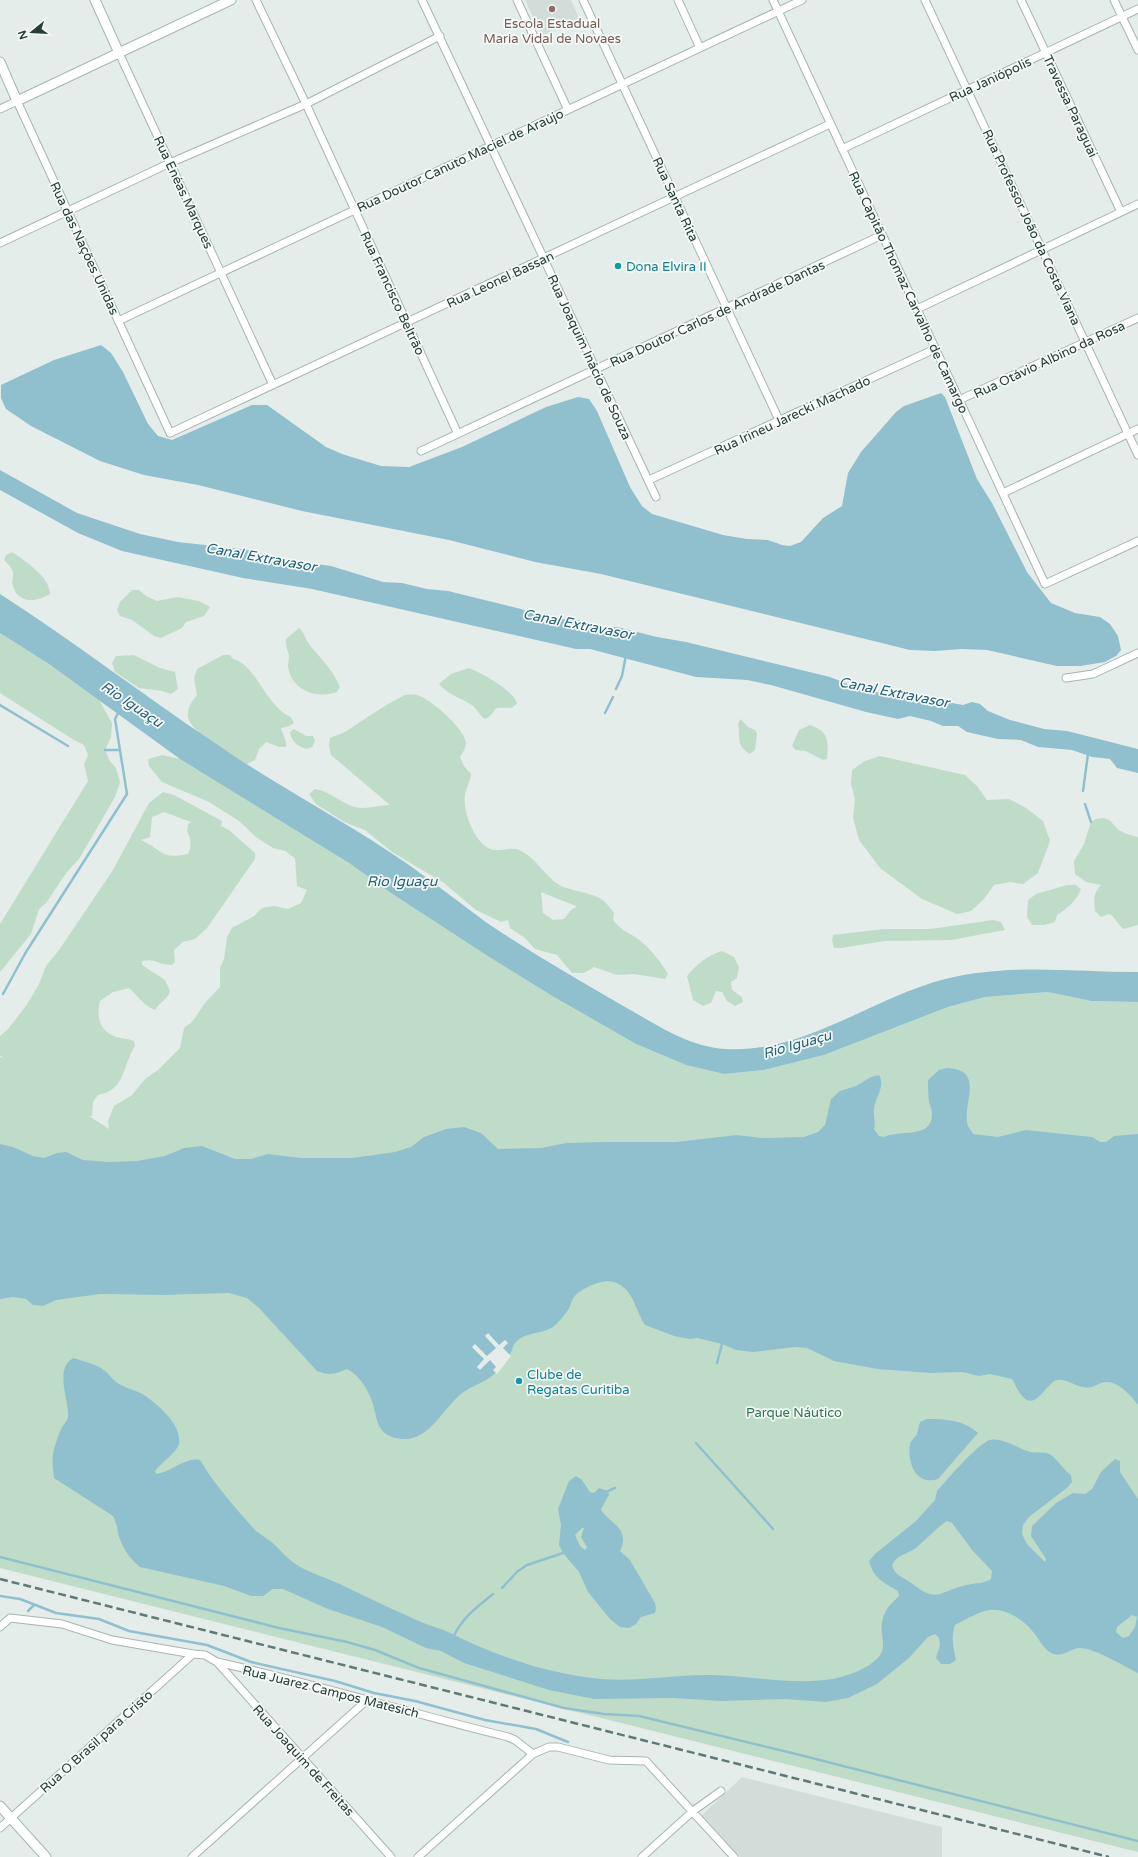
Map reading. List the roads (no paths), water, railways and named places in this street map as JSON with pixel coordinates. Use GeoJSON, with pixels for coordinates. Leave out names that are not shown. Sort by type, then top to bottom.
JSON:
{"type":"FeatureCollection","features":[{"type":"Feature","properties":{"kind":"street","name":"Rua Enéas Marques"},"geometry":{"type":"LineString","coordinates":[[95,0],[273,385]]}},
{"type":"Feature","properties":{"kind":"street"},"geometry":{"type":"LineString","coordinates":[[0,109],[231,0]]}},
{"type":"Feature","properties":{"kind":"street","name":"Rua Francisco Beltrão"},"geometry":{"type":"LineString","coordinates":[[256,0],[306,104],[458,434]]}},
{"type":"Feature","properties":{"kind":"street","name":"Rua Joaquim Inácio de Souza"},"geometry":{"type":"LineString","coordinates":[[422,0],[656,497]]}},
{"type":"Feature","properties":{"kind":"street"},"geometry":{"type":"LineString","coordinates":[[517,0],[568,110]]}},
{"type":"Feature","properties":{"kind":"street","name":"Rua Santa Rita"},"geometry":{"type":"LineString","coordinates":[[583,0],[779,420]]}},
{"type":"Feature","properties":{"kind":"street"},"geometry":{"type":"LineString","coordinates":[[678,0],[700,48]]}},
{"type":"Feature","properties":{"kind":"street","name":"Rua Capitão Thomaz Carvalho de Camargo"},"geometry":{"type":"LineString","coordinates":[[772,0],[1045,584],[1138,541]]}},
{"type":"Feature","properties":{"kind":"street","name":"Rua Doutor Canuto Maciel de Araújo"},"geometry":{"type":"LineString","coordinates":[[118,321],[802,0]]}},
{"type":"Feature","properties":{"kind":"street","name":"Rua Professor João da Costa Viana"},"geometry":{"type":"LineString","coordinates":[[925,0],[1138,454]]}},
{"type":"Feature","properties":{"kind":"street","name":"Travessa Paraguai"},"geometry":{"type":"LineString","coordinates":[[1021,0],[1121,212]]}},
{"type":"Feature","properties":{"kind":"street"},"geometry":{"type":"LineString","coordinates":[[1114,0],[1138,50]]}},
{"type":"Feature","properties":{"kind":"street","name":"Rua Janiópolis"},"geometry":{"type":"LineString","coordinates":[[842,149],[1138,9]]}},
{"type":"Feature","properties":{"kind":"street"},"geometry":{"type":"LineString","coordinates":[[0,243],[170,163],[306,104],[440,36]]}},
{"type":"Feature","properties":{"kind":"street","name":"Rua das Nações Unidas"},"geometry":{"type":"LineString","coordinates":[[0,63],[170,433]]}},
{"type":"Feature","properties":{"kind":"street","name":"Rua Leonel Bassan"},"geometry":{"type":"LineString","coordinates":[[170,433],[830,124]]}},
{"type":"Feature","properties":{"kind":"street"},"geometry":{"type":"LineString","coordinates":[[917,309],[1138,204]]}},
{"type":"Feature","properties":{"kind":"street","name":"Rua Doutor Carlos de Andrade Dantas"},"geometry":{"type":"LineString","coordinates":[[421,451],[882,235]]}},
{"type":"Feature","properties":{"kind":"street","name":"Rua Otávio Albino da Rosa"},"geometry":{"type":"LineString","coordinates":[[960,400],[1138,318]]}},
{"type":"Feature","properties":{"kind":"street","name":"Rua Irineu Jarecki Machado"},"geometry":{"type":"LineString","coordinates":[[649,480],[935,349]]}},
{"type":"Feature","properties":{"kind":"street"},"geometry":{"type":"LineString","coordinates":[[1002,493],[1138,429]]}},
{"type":"Feature","properties":{"kind":"street"},"geometry":{"type":"LineString","coordinates":[[1066,678],[1093,674],[1138,653]]}},
{"type":"Feature","properties":{"kind":"street","name":"Rua Juarez Campos Matesich"},"geometry":{"type":"LineString","coordinates":[[0,1627],[10,1618],[56,1622],[112,1640],[193,1654],[205,1654],[217,1662],[321,1686],[366,1701],[508,1737],[515,1740],[533,1754]]}},
{"type":"Feature","properties":{"kind":"street","name":"Rua O Brasil para Cristo"},"geometry":{"type":"LineString","coordinates":[[0,1828],[193,1654]]}},
{"type":"Feature","properties":{"kind":"street","name":"Rua Joaquim de Freitas"},"geometry":{"type":"LineString","coordinates":[[217,1662],[390,1857]]}},
{"type":"Feature","properties":{"kind":"street"},"geometry":{"type":"LineString","coordinates":[[192,1857],[366,1701]]}},
{"type":"Feature","properties":{"kind":"street"},"geometry":{"type":"LineString","coordinates":[[418,1857],[533,1754],[549,1747],[558,1747],[609,1760],[648,1762],[734,1857]]}},
{"type":"Feature","properties":{"kind":"street"},"geometry":{"type":"LineString","coordinates":[[642,1857],[693,1811],[721,1791]]}},
{"type":"Feature","properties":{"kind":"street"},"geometry":{"type":"LineString","coordinates":[[0,1806],[46,1857]]}},
{"type":"Feature","properties":{"kind":"water"},"geometry":{"type":"Polygon","coordinates":[[[101,345],[111,353],[123,372],[148,424],[158,436],[172,440],[252,405],[267,405],[326,447],[342,454],[381,466],[409,467],[462,447],[546,407],[578,397],[589,399],[597,411],[630,487],[642,506],[652,514],[723,535],[747,539],[768,540],[790,546],[801,542],[823,518],[842,506],[848,473],[861,452],[896,412],[904,406],[941,393],[945,397],[977,479],[992,503],[1027,572],[1051,603],[1075,613],[1100,617],[1110,624],[1118,636],[1121,650],[1116,656],[1105,662],[1080,666],[1057,666],[987,650],[910,650],[601,574],[535,562],[449,540],[302,511],[198,485],[144,475],[100,461],[31,426],[6,409],[1,398],[1,385],[54,360],[101,345]]]}},
{"type":"Feature","properties":{"kind":"water","name":"Canal Extravasor"},"geometry":{"type":"Polygon","coordinates":[[[0,470],[77,513],[140,534],[178,542],[249,550],[281,559],[331,566],[383,582],[402,583],[427,589],[448,591],[521,609],[545,618],[578,620],[595,627],[617,627],[830,677],[858,688],[875,692],[914,696],[963,705],[972,702],[980,704],[988,711],[1010,720],[1044,729],[1067,731],[1138,749],[1138,773],[1117,768],[1110,759],[1092,757],[1072,750],[1038,747],[1021,740],[998,739],[967,732],[958,726],[943,726],[931,721],[910,716],[898,719],[866,712],[771,685],[747,680],[696,677],[590,649],[576,649],[312,589],[243,578],[122,551],[78,533],[0,490],[0,470]]]}},
{"type":"Feature","properties":{"kind":"water","name":"Rio Iguaçu"},"geometry":{"type":"Polygon","coordinates":[[[0,594],[241,761],[386,849],[429,879],[487,923],[538,956],[649,1021],[673,1034],[698,1044],[725,1049],[754,1048],[782,1043],[810,1034],[918,988],[945,979],[993,971],[1041,970],[1138,972],[1138,1002],[1091,1001],[1048,992],[985,997],[948,1007],[824,1055],[764,1070],[724,1074],[686,1065],[636,1044],[554,997],[391,893],[349,863],[180,759],[49,664],[0,633],[0,594]]]}},
{"type":"Feature","properties":{"kind":"water"},"geometry":{"type":"Polygon","coordinates":[[[946,1068],[958,1070],[966,1074],[969,1081],[970,1089],[967,1117],[968,1126],[973,1134],[998,1137],[1026,1130],[1092,1137],[1100,1142],[1106,1142],[1114,1136],[1138,1134],[1138,1405],[1122,1388],[1106,1382],[1085,1388],[1063,1380],[1057,1380],[1053,1382],[1035,1400],[1030,1401],[1019,1392],[1012,1379],[990,1374],[979,1376],[962,1372],[930,1373],[877,1369],[834,1361],[807,1348],[795,1347],[753,1352],[736,1350],[722,1344],[697,1338],[690,1339],[674,1336],[645,1325],[633,1300],[626,1290],[621,1285],[609,1281],[592,1285],[577,1294],[573,1298],[566,1313],[553,1327],[544,1331],[529,1334],[517,1341],[498,1371],[486,1380],[461,1394],[424,1433],[415,1437],[404,1439],[387,1435],[381,1429],[370,1397],[361,1380],[357,1376],[347,1369],[332,1374],[325,1374],[317,1371],[259,1308],[247,1298],[229,1293],[164,1295],[100,1294],[56,1300],[43,1306],[33,1305],[26,1299],[13,1297],[0,1299],[0,1144],[13,1147],[33,1156],[44,1158],[57,1153],[66,1152],[83,1160],[108,1162],[137,1161],[165,1156],[184,1148],[202,1146],[235,1159],[251,1159],[268,1154],[301,1158],[352,1158],[395,1152],[411,1147],[424,1137],[446,1129],[464,1127],[481,1133],[498,1149],[541,1148],[567,1143],[676,1142],[737,1135],[762,1138],[804,1137],[818,1132],[825,1125],[831,1099],[840,1091],[856,1086],[871,1077],[879,1075],[881,1079],[881,1088],[874,1109],[874,1129],[879,1136],[884,1137],[921,1131],[927,1127],[931,1122],[932,1114],[929,1102],[928,1080],[939,1070],[946,1068]]]}},
{"type":"Feature","properties":{"kind":"water"},"geometry":{"type":"Polygon","coordinates":[[[74,1358],[91,1363],[106,1372],[119,1384],[141,1393],[156,1404],[173,1422],[177,1429],[179,1444],[178,1447],[155,1471],[156,1474],[168,1471],[189,1461],[200,1460],[219,1487],[256,1531],[274,1544],[289,1559],[299,1566],[421,1622],[485,1649],[523,1663],[542,1668],[582,1677],[602,1679],[630,1680],[713,1675],[770,1680],[810,1681],[847,1675],[864,1668],[880,1656],[883,1644],[882,1623],[884,1615],[888,1607],[899,1596],[898,1591],[876,1576],[869,1561],[875,1554],[916,1521],[935,1500],[937,1491],[962,1463],[984,1443],[990,1440],[1000,1440],[1031,1452],[1047,1453],[1054,1457],[1071,1475],[1072,1482],[1068,1487],[1029,1517],[1023,1525],[1022,1534],[1027,1544],[1045,1562],[1046,1559],[1031,1536],[1032,1526],[1056,1503],[1073,1493],[1085,1494],[1092,1489],[1101,1472],[1115,1459],[1120,1461],[1120,1472],[1138,1499],[1138,1673],[1101,1654],[1086,1649],[1077,1648],[1058,1655],[1051,1653],[1044,1647],[1033,1631],[1022,1621],[1003,1611],[989,1610],[976,1614],[955,1625],[953,1642],[956,1660],[950,1664],[941,1664],[936,1658],[940,1645],[939,1638],[935,1634],[928,1637],[909,1658],[877,1684],[848,1698],[826,1702],[784,1699],[721,1701],[673,1698],[594,1699],[549,1690],[464,1663],[441,1651],[426,1648],[382,1627],[328,1609],[283,1589],[273,1589],[263,1596],[251,1596],[224,1586],[140,1567],[133,1561],[123,1546],[113,1516],[54,1478],[53,1453],[60,1431],[68,1417],[63,1375],[68,1362],[74,1358]],[[947,1521],[915,1549],[900,1556],[892,1566],[900,1576],[920,1589],[933,1595],[991,1579],[992,1571],[973,1551],[952,1523],[947,1521]],[[1132,1615],[1117,1627],[1116,1632],[1123,1638],[1129,1636],[1135,1627],[1137,1617],[1132,1615]]]}},
{"type":"Feature","properties":{"kind":"water"},"geometry":{"type":"Polygon","coordinates":[[[927,1419],[954,1421],[967,1425],[978,1433],[938,1479],[930,1480],[919,1476],[915,1471],[909,1451],[910,1444],[917,1434],[920,1422],[927,1419]]]}},
{"type":"Feature","properties":{"kind":"water"},"geometry":{"type":"Polygon","coordinates":[[[576,1476],[582,1480],[590,1492],[594,1493],[599,1488],[608,1491],[609,1495],[601,1509],[603,1513],[621,1531],[623,1542],[620,1551],[630,1560],[655,1603],[655,1613],[641,1617],[636,1624],[629,1628],[620,1627],[610,1619],[588,1592],[579,1572],[563,1553],[559,1545],[561,1525],[558,1509],[569,1481],[576,1476]],[[582,1528],[575,1535],[580,1546],[585,1550],[587,1547],[581,1537],[584,1528],[582,1528]]]}},
{"type":"Feature","properties":{"kind":"waterway"},"geometry":{"type":"LineString","coordinates":[[616,689],[622,676],[626,655]]}},
{"type":"Feature","properties":{"kind":"waterway"},"geometry":{"type":"LineString","coordinates":[[605,713],[613,697]]}},
{"type":"Feature","properties":{"kind":"waterway"},"geometry":{"type":"LineString","coordinates":[[0,705],[68,746]]}},
{"type":"Feature","properties":{"kind":"waterway"},"geometry":{"type":"LineString","coordinates":[[3,994],[26,952],[127,794],[115,719],[119,711]]}},
{"type":"Feature","properties":{"kind":"waterway"},"geometry":{"type":"LineString","coordinates":[[105,750],[119,750]]}},
{"type":"Feature","properties":{"kind":"waterway"},"geometry":{"type":"LineString","coordinates":[[1083,791],[1088,754]]}},
{"type":"Feature","properties":{"kind":"waterway"},"geometry":{"type":"LineString","coordinates":[[1085,804],[1091,822]]}},
{"type":"Feature","properties":{"kind":"waterway"},"geometry":{"type":"LineString","coordinates":[[717,1363],[722,1344]]}},
{"type":"Feature","properties":{"kind":"waterway"},"geometry":{"type":"LineString","coordinates":[[696,1443],[773,1529]]}},
{"type":"Feature","properties":{"kind":"waterway"},"geometry":{"type":"LineString","coordinates":[[608,1491],[615,1488]]}},
{"type":"Feature","properties":{"kind":"waterway"},"geometry":{"type":"LineString","coordinates":[[502,1588],[518,1571],[527,1565],[563,1553]]}},
{"type":"Feature","properties":{"kind":"waterway"},"geometry":{"type":"LineString","coordinates":[[0,1557],[279,1628],[347,1642],[375,1650],[419,1668],[564,1708],[604,1714],[639,1716],[796,1754],[1138,1841]]}},
{"type":"Feature","properties":{"kind":"waterway"},"geometry":{"type":"LineString","coordinates":[[454,1636],[466,1618],[493,1594]]}},
{"type":"Feature","properties":{"kind":"waterway"},"geometry":{"type":"LineString","coordinates":[[0,1596],[20,1599],[56,1613],[99,1619],[129,1631],[207,1645],[251,1662],[335,1681],[374,1693],[415,1701],[485,1720],[536,1729],[568,1742]]}},
{"type":"Feature","properties":{"kind":"waterway"},"geometry":{"type":"LineString","coordinates":[[28,1611],[34,1605]]}},
{"type":"Feature","properties":{"kind":"railway"},"geometry":{"type":"LineString","coordinates":[[0,1579],[1109,1857]]}},
{"type":"Feature","properties":{"kind":"place","name":"Escola Estadual Maria Vidal de Novaes"},"geometry":{"type":"Point","coordinates":[552,9]}},
{"type":"Feature","properties":{"kind":"place","name":"Dona Elvira II"},"geometry":{"type":"Point","coordinates":[618,266]}},
{"type":"Feature","properties":{"kind":"place","name":"Clube de Regatas Curitiba"},"geometry":{"type":"Point","coordinates":[519,1381]}},
{"type":"Feature","properties":{"kind":"park label","name":"Parque Náutico"},"geometry":{"type":"Point","coordinates":[794,1412]}}]}
